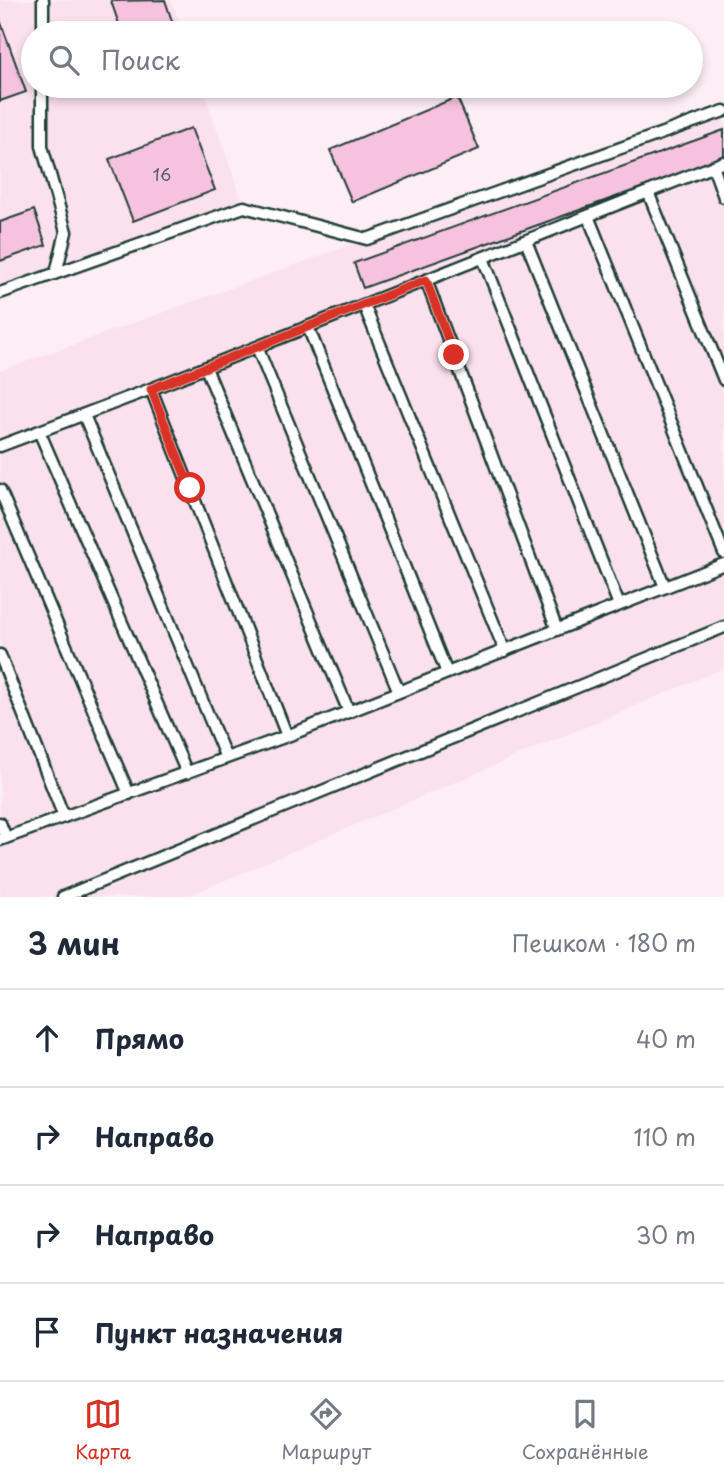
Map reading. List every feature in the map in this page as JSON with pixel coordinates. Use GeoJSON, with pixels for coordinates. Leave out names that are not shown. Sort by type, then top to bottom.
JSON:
{"type":"FeatureCollection","features":[{"type":"Feature","properties":{"kind":"lane"},"geometry":{"type":"LineString","coordinates":[[43,0],[43,21]]}},
{"type":"Feature","properties":{"kind":"lane"},"geometry":{"type":"LineString","coordinates":[[43,98],[42,146],[66,232],[55,274]]}},
{"type":"Feature","properties":{"kind":"lane"},"geometry":{"type":"LineString","coordinates":[[0,293],[244,207],[367,239],[724,111]]}},
{"type":"Feature","properties":{"kind":"lane"},"geometry":{"type":"LineString","coordinates":[[0,446],[206,368],[724,162]]}},
{"type":"Feature","properties":{"kind":"lane"},"geometry":{"type":"LineString","coordinates":[[713,166],[724,197]]}},
{"type":"Feature","properties":{"kind":"lane"},"geometry":{"type":"LineString","coordinates":[[648,192],[724,380]]}},
{"type":"Feature","properties":{"kind":"lane"},"geometry":{"type":"LineString","coordinates":[[588,216],[724,553]]}},
{"type":"Feature","properties":{"kind":"lane"},"geometry":{"type":"LineString","coordinates":[[528,246],[665,587]]}},
{"type":"Feature","properties":{"kind":"lane"},"geometry":{"type":"LineString","coordinates":[[483,257],[619,605]]}},
{"type":"Feature","properties":{"kind":"lane"},"geometry":{"type":"LineString","coordinates":[[426,280],[557,630]]}},
{"type":"Feature","properties":{"kind":"lane"},"geometry":{"type":"LineString","coordinates":[[364,305],[505,651]]}},
{"type":"Feature","properties":{"kind":"lane"},"geometry":{"type":"LineString","coordinates":[[308,327],[447,673]]}},
{"type":"Feature","properties":{"kind":"lane"},"geometry":{"type":"LineString","coordinates":[[257,347],[399,692]]}},
{"type":"Feature","properties":{"kind":"lane"},"geometry":{"type":"LineString","coordinates":[[206,368],[349,712]]}},
{"type":"Feature","properties":{"kind":"lane"},"geometry":{"type":"LineString","coordinates":[[151,389],[287,736]]}},
{"type":"Feature","properties":{"kind":"lane"},"geometry":{"type":"LineString","coordinates":[[84,415],[226,758]]}},
{"type":"Feature","properties":{"kind":"lane"},"geometry":{"type":"LineString","coordinates":[[39,431],[187,773]]}},
{"type":"Feature","properties":{"kind":"lane"},"geometry":{"type":"LineString","coordinates":[[0,490],[130,793]]}},
{"type":"Feature","properties":{"kind":"lane"},"geometry":{"type":"LineString","coordinates":[[0,823],[3,839],[287,736],[724,564]]}},
{"type":"Feature","properties":{"kind":"lane"},"geometry":{"type":"LineString","coordinates":[[63,897],[724,627]]}},
{"type":"Feature","properties":{"kind":"lane"},"geometry":{"type":"LineString","coordinates":[[0,655],[64,817]]}},
{"type":"Feature","properties":{"kind":"shaded area"},"geometry":{"type":"Polygon","coordinates":[[[0,0],[171,0],[179,21],[21,21],[21,98],[206,98],[244,207],[0,293],[0,0]]]}},
{"type":"Feature","properties":{"kind":"shaded area"},"geometry":{"type":"Polygon","coordinates":[[[724,111],[724,668],[185,897],[0,897],[0,371],[724,111]]]}},
{"type":"Feature","properties":{"kind":"building"},"geometry":{"type":"Polygon","coordinates":[[[165,0],[172,21],[118,21],[111,1],[165,0]]]}},
{"type":"Feature","properties":{"kind":"building"},"geometry":{"type":"Polygon","coordinates":[[[0,20],[21,78],[21,94],[0,101],[0,20]]]}},
{"type":"Feature","properties":{"kind":"building"},"geometry":{"type":"Polygon","coordinates":[[[455,98],[457,98],[479,149],[352,202],[330,150],[455,98]]]}},
{"type":"Feature","properties":{"kind":"building"},"geometry":{"type":"Polygon","coordinates":[[[191,128],[215,190],[133,221],[109,159],[191,128]]]}},
{"type":"Feature","properties":{"kind":"building"},"geometry":{"type":"Polygon","coordinates":[[[724,130],[724,158],[363,288],[354,263],[724,130]]]}},
{"type":"Feature","properties":{"kind":"building"},"geometry":{"type":"Polygon","coordinates":[[[34,210],[46,245],[0,261],[0,222],[34,210]]]}},
{"type":"Feature","properties":{"kind":"route"},"geometry":{"type":"LineString","coordinates":[[190,488],[151,389],[426,280],[454,355]]}}]}
